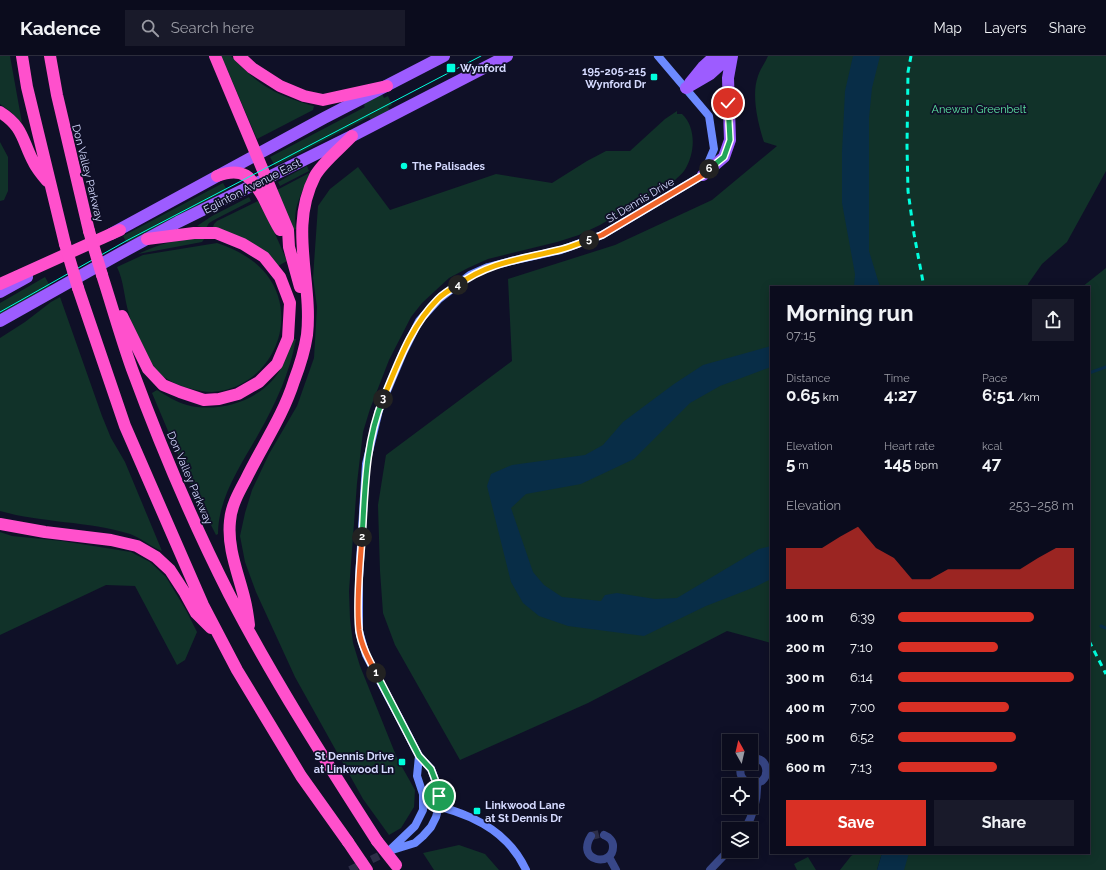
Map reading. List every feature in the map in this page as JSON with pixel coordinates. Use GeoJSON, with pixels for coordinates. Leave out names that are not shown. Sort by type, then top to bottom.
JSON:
{"type":"FeatureCollection","features":[{"type":"Feature","properties":{"kind":"highway"},"geometry":{"type":"LineString","coordinates":[[22,56],[50,186],[65,244],[78,288],[124,426],[200,599],[237,670],[302,776],[367,870]]}},
{"type":"Feature","properties":{"kind":"highway","name":"Don Valley Parkway"},"geometry":{"type":"LineString","coordinates":[[50,56],[62,117],[89,231],[102,275],[132,368],[196,526],[229,594],[267,666],[312,740],[378,841],[398,868]]}},
{"type":"Feature","properties":{"kind":"highway"},"geometry":{"type":"LineString","coordinates":[[215,56],[255,154],[261,181],[288,230],[289,247],[300,288],[302,313],[302,352]]}},
{"type":"Feature","properties":{"kind":"highway"},"geometry":{"type":"LineString","coordinates":[[239,56],[252,68],[280,86],[304,96],[323,100],[387,86]]}},
{"type":"Feature","properties":{"kind":"highway"},"geometry":{"type":"LineString","coordinates":[[0,112],[9,118],[20,132],[34,163],[50,186]]}},
{"type":"Feature","properties":{"kind":"highway"},"geometry":{"type":"LineString","coordinates":[[250,634],[246,602],[230,543],[230,520],[236,500],[257,457],[283,410],[294,382],[307,335],[307,300],[301,238],[302,216],[308,192],[315,176],[327,161],[352,136]]}},
{"type":"Feature","properties":{"kind":"highway"},"geometry":{"type":"LineString","coordinates":[[217,176],[234,172],[261,181]]}},
{"type":"Feature","properties":{"kind":"highway"},"geometry":{"type":"LineString","coordinates":[[0,284],[120,230]]}},
{"type":"Feature","properties":{"kind":"highway"},"geometry":{"type":"LineString","coordinates":[[102,275],[148,369],[163,384],[180,392],[204,400],[219,399],[238,394],[258,382],[277,364],[288,338],[290,303],[280,277],[264,258],[244,244],[216,233],[194,233],[147,239]]}},
{"type":"Feature","properties":{"kind":"highway"},"geometry":{"type":"LineString","coordinates":[[0,524],[45,532],[110,540],[137,546],[156,557],[170,570],[196,613],[220,636]]}},
{"type":"Feature","properties":{"kind":"main road"},"geometry":{"type":"LineString","coordinates":[[0,292],[120,230],[255,154],[444,56]]}},
{"type":"Feature","properties":{"kind":"main road","name":"Eglinton Avenue East"},"geometry":{"type":"LineString","coordinates":[[0,321],[147,239],[508,56]]}},
{"type":"Feature","properties":{"kind":"main road"},"geometry":{"type":"LineString","coordinates":[[686,88],[702,67],[715,56]]}},
{"type":"Feature","properties":{"kind":"main road"},"geometry":{"type":"LineString","coordinates":[[686,88],[710,74],[731,56]]}},
{"type":"Feature","properties":{"kind":"main road"},"geometry":{"type":"LineString","coordinates":[[703,175],[724,157],[730,140],[728,78],[731,56]]}},
{"type":"Feature","properties":{"kind":"street"},"geometry":{"type":"LineString","coordinates":[[658,56],[709,116],[714,149],[703,175]]}},
{"type":"Feature","properties":{"kind":"street","name":"St Dennis Drive"},"geometry":{"type":"LineString","coordinates":[[419,756],[418,776],[423,794],[423,810],[415,826],[389,851],[415,843],[419,840],[436,817],[439,806],[437,785],[431,769],[419,756],[366,655],[360,631],[359,578],[366,464],[378,410],[412,333],[419,321],[438,299],[470,275],[488,267],[561,250],[602,235],[703,175]]}},
{"type":"Feature","properties":{"kind":"street"},"geometry":{"type":"LineString","coordinates":[[758,759],[762,760],[765,765],[766,772],[764,779],[758,782]]}},
{"type":"Feature","properties":{"kind":"street"},"geometry":{"type":"LineString","coordinates":[[423,803],[439,806],[470,816],[484,823],[496,832],[515,851],[526,870]]}},
{"type":"Feature","properties":{"kind":"street"},"geometry":{"type":"LineString","coordinates":[[591,836],[586,846],[587,852],[591,857],[597,860],[603,860],[609,857],[612,852],[613,845],[610,839],[604,835]]}},
{"type":"Feature","properties":{"kind":"street"},"geometry":{"type":"LineString","coordinates":[[609,857],[616,870]]}},
{"type":"Feature","properties":{"kind":"street"},"geometry":{"type":"LineString","coordinates":[[710,870],[722,857]]}},
{"type":"Feature","properties":{"kind":"green space"},"geometry":{"type":"Polygon","coordinates":[[[0,56],[10,56],[22,123],[0,104],[0,56]]]}},
{"type":"Feature","properties":{"kind":"green space"},"geometry":{"type":"Polygon","coordinates":[[[220,56],[231,56],[259,82],[268,88],[288,98],[314,106],[313,110],[257,139],[220,56]]]}},
{"type":"Feature","properties":{"kind":"green space","name":"Anewan Greenbelt"},"geometry":{"type":"Polygon","coordinates":[[[768,56],[1106,56],[1106,171],[1067,242],[1042,264],[1028,284],[1029,286],[770,286],[770,643],[727,631],[588,703],[460,760],[395,645],[383,613],[378,505],[386,455],[512,361],[508,279],[615,245],[712,200],[777,146],[764,142],[760,127],[755,100],[756,84],[759,73],[768,56]]]}},
{"type":"Feature","properties":{"kind":"green space"},"geometry":{"type":"Polygon","coordinates":[[[382,94],[384,98],[388,96],[392,105],[388,107],[390,111],[371,120],[369,117],[275,166],[270,157],[365,107],[365,103],[382,94]]]}},
{"type":"Feature","properties":{"kind":"green space"},"geometry":{"type":"Polygon","coordinates":[[[677,111],[677,114],[682,114],[687,120],[693,142],[688,165],[675,180],[600,225],[579,235],[488,259],[449,278],[422,303],[411,317],[389,360],[370,409],[363,432],[357,483],[349,591],[353,643],[360,666],[397,758],[415,790],[414,807],[401,828],[389,835],[363,799],[295,677],[256,592],[245,562],[240,536],[252,490],[269,454],[297,406],[314,358],[317,307],[313,278],[318,206],[330,189],[358,167],[390,210],[496,174],[552,183],[606,151],[630,151],[665,119],[677,111]]]}},
{"type":"Feature","properties":{"kind":"green space"},"geometry":{"type":"Polygon","coordinates":[[[0,142],[8,157],[8,191],[4,200],[0,201],[0,142]]]}},
{"type":"Feature","properties":{"kind":"green space"},"geometry":{"type":"Polygon","coordinates":[[[307,166],[309,171],[280,186],[278,182],[307,166]]]}},
{"type":"Feature","properties":{"kind":"green space"},"geometry":{"type":"Polygon","coordinates":[[[311,172],[312,173],[301,193],[295,214],[296,229],[292,231],[275,191],[311,172]]]}},
{"type":"Feature","properties":{"kind":"green space"},"geometry":{"type":"Polygon","coordinates":[[[223,183],[227,190],[127,243],[123,236],[223,183]]]}},
{"type":"Feature","properties":{"kind":"green space"},"geometry":{"type":"Polygon","coordinates":[[[249,197],[251,201],[209,223],[206,228],[197,226],[212,216],[249,197]]]}},
{"type":"Feature","properties":{"kind":"green space"},"geometry":{"type":"Polygon","coordinates":[[[258,201],[273,229],[287,261],[278,266],[213,227],[217,221],[258,201]]]}},
{"type":"Feature","properties":{"kind":"green space"},"geometry":{"type":"Polygon","coordinates":[[[205,238],[202,242],[138,254],[170,242],[205,238]]]}},
{"type":"Feature","properties":{"kind":"green space"},"geometry":{"type":"Polygon","coordinates":[[[217,243],[231,248],[251,259],[267,275],[277,293],[281,312],[280,331],[274,350],[264,366],[250,379],[232,388],[209,392],[188,388],[175,383],[156,371],[151,365],[139,344],[133,329],[117,267],[143,255],[217,243]]]}},
{"type":"Feature","properties":{"kind":"green space"},"geometry":{"type":"Polygon","coordinates":[[[1106,268],[1106,870],[896,870],[892,854],[1090,854],[1090,286],[1083,286],[1106,268]]]}},
{"type":"Feature","properties":{"kind":"green space"},"geometry":{"type":"Polygon","coordinates":[[[45,277],[50,286],[0,315],[0,303],[45,277]]]}},
{"type":"Feature","properties":{"kind":"green space"},"geometry":{"type":"Polygon","coordinates":[[[60,297],[102,416],[111,438],[125,462],[162,551],[130,534],[114,530],[32,518],[0,511],[0,338],[60,297]]]}},
{"type":"Feature","properties":{"kind":"green space"},"geometry":{"type":"Polygon","coordinates":[[[291,339],[296,339],[282,387],[226,494],[219,520],[218,534],[216,535],[190,483],[152,393],[157,390],[179,402],[200,407],[213,407],[240,402],[253,396],[274,379],[283,365],[291,339]]]}},
{"type":"Feature","properties":{"kind":"green space"},"geometry":{"type":"Polygon","coordinates":[[[0,532],[12,536],[62,541],[131,552],[150,562],[166,577],[186,610],[197,632],[185,660],[177,665],[135,586],[106,585],[0,635],[0,532]]]}},
{"type":"Feature","properties":{"kind":"green space"},"geometry":{"type":"Polygon","coordinates":[[[459,845],[485,854],[499,870],[434,870],[423,853],[459,845]]]}},
{"type":"Feature","properties":{"kind":"green space"},"geometry":{"type":"Polygon","coordinates":[[[854,854],[882,854],[877,870],[840,870],[854,854]]]}},
{"type":"Feature","properties":{"kind":"green space"},"geometry":{"type":"Polygon","coordinates":[[[808,857],[816,870],[797,870],[794,864],[808,857]]]}},
{"type":"Feature","properties":{"kind":"water"},"geometry":{"type":"Polygon","coordinates":[[[853,56],[880,56],[872,88],[869,118],[869,251],[880,286],[854,286],[855,274],[842,203],[842,152],[845,91],[853,56]]]}},
{"type":"Feature","properties":{"kind":"water"},"geometry":{"type":"Polygon","coordinates":[[[770,346],[770,367],[720,386],[690,403],[634,459],[581,484],[526,494],[511,508],[533,572],[544,585],[562,597],[601,601],[605,595],[617,593],[655,599],[677,598],[759,549],[770,546],[770,580],[706,606],[644,636],[568,626],[539,616],[523,603],[511,582],[487,486],[491,474],[512,465],[585,455],[603,445],[623,422],[674,384],[703,365],[770,346]]]}},
{"type":"Feature","properties":{"kind":"water"},"geometry":{"type":"Polygon","coordinates":[[[882,854],[909,854],[904,870],[877,870],[882,854]]]}},
{"type":"Feature","properties":{"kind":"waterway"},"geometry":{"type":"LineString","coordinates":[[1090,373],[1106,367]]}},
{"type":"Feature","properties":{"kind":"waterway"},"geometry":{"type":"LineString","coordinates":[[1101,626],[1106,628]]}},
{"type":"Feature","properties":{"kind":"tunnel"},"geometry":{"type":"LineString","coordinates":[[591,836],[599,834],[604,835]]}},
{"type":"Feature","properties":{"kind":"tunnel"},"geometry":{"type":"LineString","coordinates":[[350,870],[389,851]]}},
{"type":"Feature","properties":{"kind":"tram line"},"geometry":{"type":"LineString","coordinates":[[0,312],[126,241],[481,56]]}},
{"type":"Feature","properties":{"kind":"railway"},"geometry":{"type":"LineString","coordinates":[[911,56],[908,72],[908,191],[924,286]]}},
{"type":"Feature","properties":{"kind":"railway"},"geometry":{"type":"LineString","coordinates":[[1090,643],[1106,674]]}},
{"type":"Feature","properties":{"kind":"place","name":"Wynford"},"geometry":{"type":"Point","coordinates":[451,68]}},
{"type":"Feature","properties":{"kind":"place","name":"195-205-215 Wynford Dr"},"geometry":{"type":"Point","coordinates":[654,77]}},
{"type":"Feature","properties":{"kind":"place","name":"The Palisades"},"geometry":{"type":"Point","coordinates":[404,166]}},
{"type":"Feature","properties":{"kind":"place","name":"St Dennis Drive at Linkwood Ln"},"geometry":{"type":"Point","coordinates":[402,762]}},
{"type":"Feature","properties":{"kind":"place","name":"Linkwood Lane at St Dennis Dr"},"geometry":{"type":"Point","coordinates":[477,811]}},
{"type":"Feature","properties":{"kind":"route"},"geometry":{"type":"LineString","coordinates":[[439,796],[437,785],[431,769],[419,756],[366,655],[360,631],[359,578],[366,464],[378,410],[412,333],[419,321],[438,299],[470,275],[488,267],[561,250],[602,235],[703,175],[724,157],[730,140],[728,103]]}}]}
